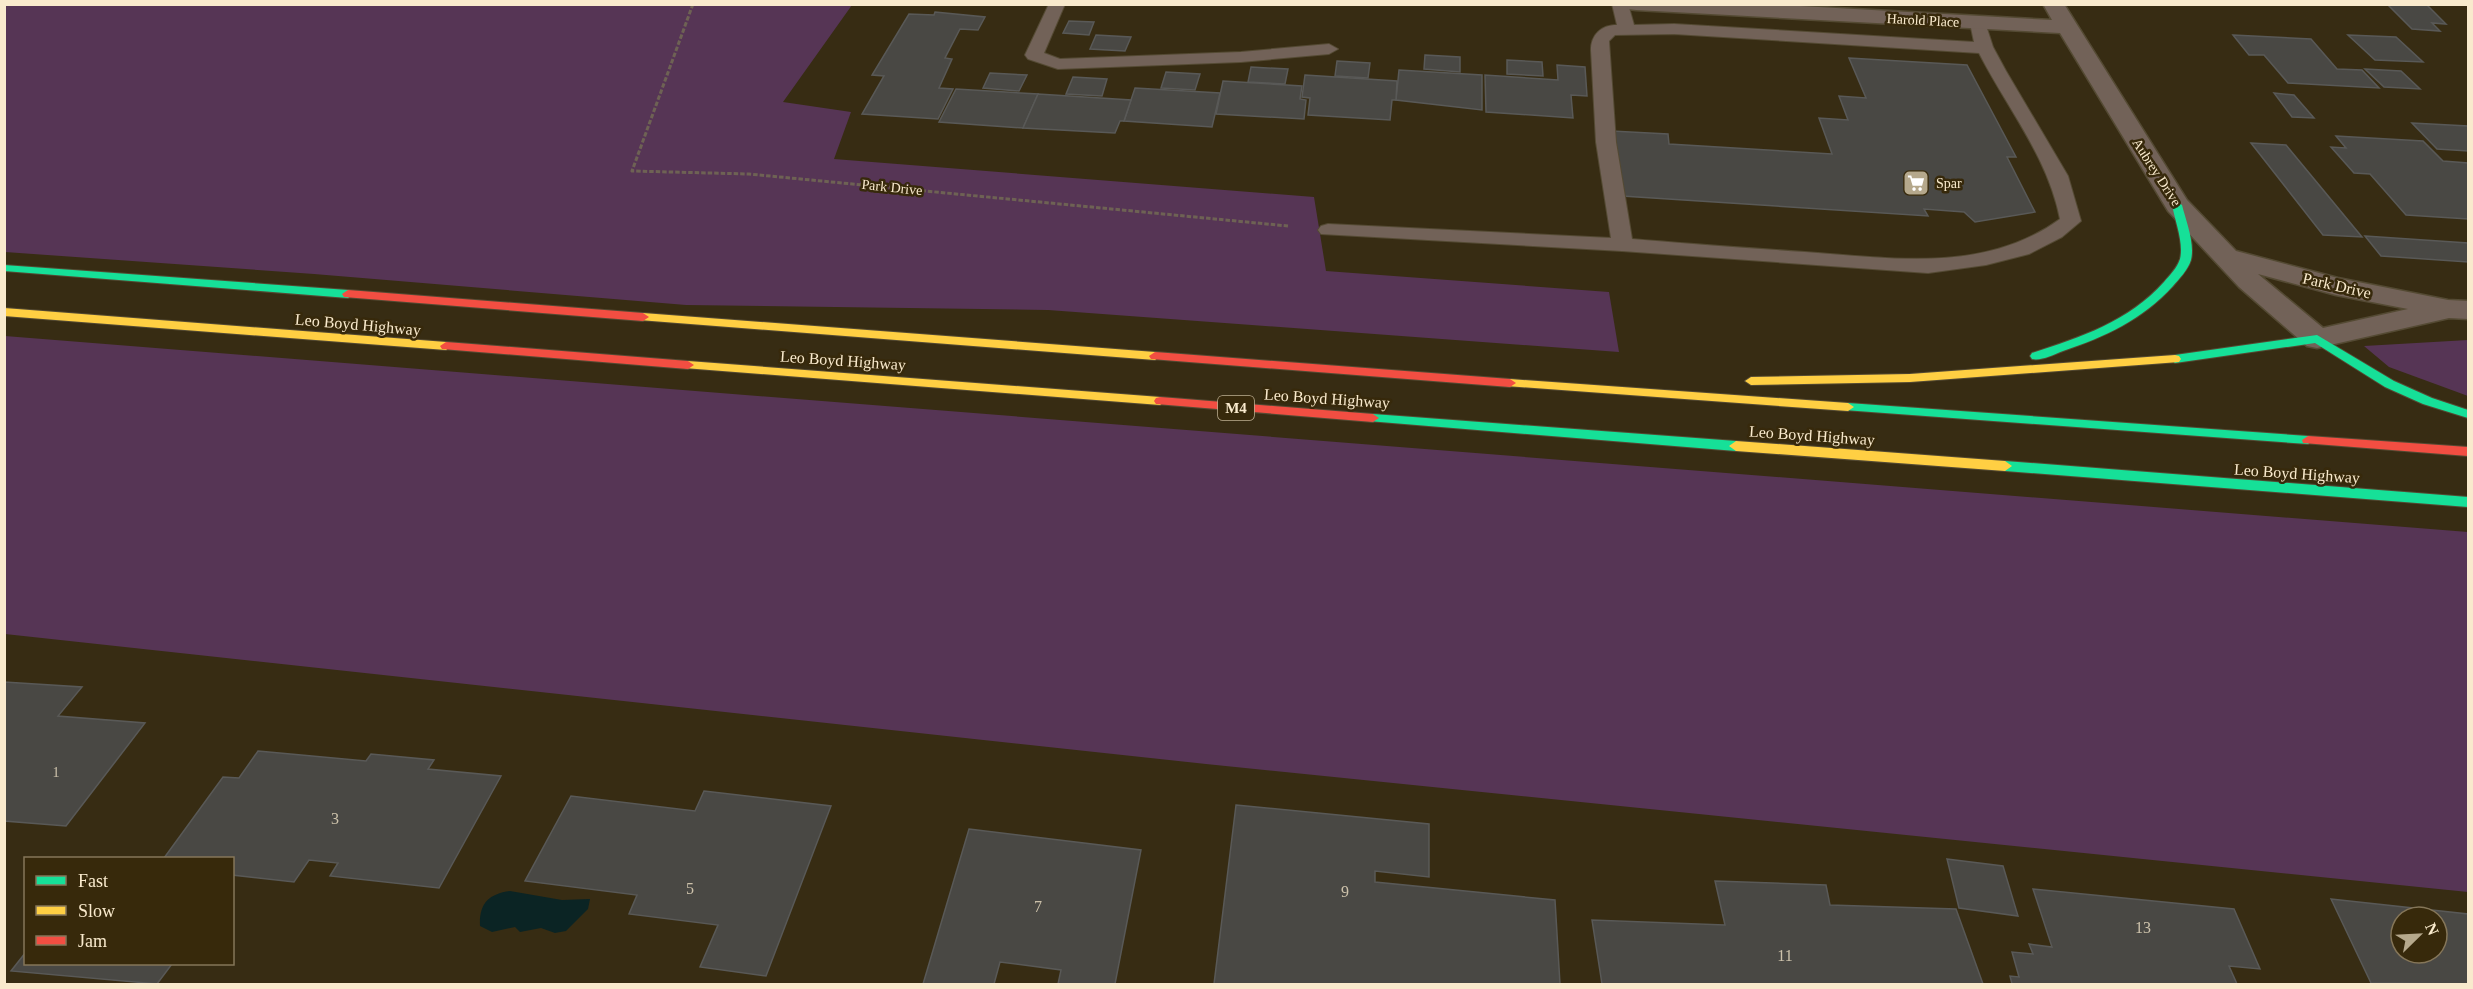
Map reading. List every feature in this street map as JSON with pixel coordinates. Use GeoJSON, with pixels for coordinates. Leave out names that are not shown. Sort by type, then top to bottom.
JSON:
{"type":"FeatureCollection","features":[{"type":"Feature","properties":{"kind":"highway"},"geometry":{"type":"LineString","coordinates":[[1910,378],[2046,355],[2100,335],[2141,313],[2177,274],[2186,257],[2177,205]]}},
{"type":"Feature","properties":{"kind":"highway","name":"Leo Boyd Highway"},"geometry":{"type":"LineString","coordinates":[[4,268],[1498,382],[2469,452]]}},
{"type":"Feature","properties":{"kind":"highway","name":"Leo Boyd Highway"},"geometry":{"type":"LineString","coordinates":[[4,312],[2469,502]]}},
{"type":"Feature","properties":{"kind":"highway"},"geometry":{"type":"LineString","coordinates":[[1736,382],[1910,378],[2176,359],[2317,339],[2365,373],[2400,392],[2436,407],[2469,414]]}},
{"type":"Feature","properties":{"kind":"highway"},"geometry":{"type":"LineString","coordinates":[[1498,382],[1610,387],[1713,383]]}},
{"type":"Feature","properties":{"kind":"street","name":"Harold Place"},"geometry":{"type":"LineString","coordinates":[[1636,4],[2067,27]]}},
{"type":"Feature","properties":{"kind":"street","name":"Aubrey Drive"},"geometry":{"type":"LineString","coordinates":[[2053,4],[2177,205],[2225,257],[2273,303],[2317,339]]}},
{"type":"Feature","properties":{"kind":"street","name":"Park Drive"},"geometry":{"type":"LineString","coordinates":[[2225,257],[2336,286],[2459,310]]}},
{"type":"Feature","properties":{"kind":"street","name":"Park Drive"},"geometry":{"type":"LineString","coordinates":[[2317,339],[2459,310]]}},
{"type":"Feature","properties":{"kind":"lane"},"geometry":{"type":"LineString","coordinates":[[1057,4],[1034,55],[1058,64],[1241,57],[1329,50]]}},
{"type":"Feature","properties":{"kind":"lane"},"geometry":{"type":"LineString","coordinates":[[1620,4],[1626,28]]}},
{"type":"Feature","properties":{"kind":"lane"},"geometry":{"type":"LineString","coordinates":[[1328,230],[1622,245],[1928,267],[1977,262],[2049,238],[2071,221],[2068,200],[2058,177],[1985,48],[1978,23]]}},
{"type":"Feature","properties":{"kind":"lane"},"geometry":{"type":"LineString","coordinates":[[1622,245],[1606,142],[1600,50],[1600,40],[1611,30],[1626,28],[1985,48]]}},
{"type":"Feature","properties":{"kind":"path","name":"Park Drive"},"geometry":{"type":"LineString","coordinates":[[693,4],[632,171],[749,174],[1328,230]]}},
{"type":"Feature","properties":{"kind":"shaded area"},"geometry":{"type":"Polygon","coordinates":[[[4,5],[852,5],[783,102],[851,112],[834,159],[1314,197],[1326,271],[1609,292],[1619,352],[1048,310],[686,305],[314,274],[5,252],[4,5]]]}},
{"type":"Feature","properties":{"kind":"shaded area"},"geometry":{"type":"Polygon","coordinates":[[[5,336],[2468,532],[2468,892],[1206,764],[5,634],[5,336]]]}},
{"type":"Feature","properties":{"kind":"shaded area"},"geometry":{"type":"Polygon","coordinates":[[[2468,340],[2468,396],[2389,367],[2364,346],[2468,340]]]}},
{"type":"Feature","properties":{"kind":"water"},"geometry":{"type":"Polygon","coordinates":[[[510,891],[562,900],[590,899],[588,909],[566,931],[555,933],[541,928],[520,932],[515,927],[492,932],[480,926],[481,912],[486,901],[502,892],[510,891]]]}},
{"type":"Feature","properties":{"kind":"building"},"geometry":{"type":"Polygon","coordinates":[[[2387,4],[2426,4],[2446,24],[2432,23],[2440,31],[2412,29],[2387,4]]]}},
{"type":"Feature","properties":{"kind":"building"},"geometry":{"type":"Polygon","coordinates":[[[935,12],[985,17],[978,30],[960,29],[945,58],[952,59],[939,88],[953,89],[938,119],[862,114],[884,76],[872,75],[909,14],[934,15],[935,12]]]}},
{"type":"Feature","properties":{"kind":"building"},"geometry":{"type":"Polygon","coordinates":[[[1069,21],[1094,22],[1089,35],[1063,33],[1069,21]]]}},
{"type":"Feature","properties":{"kind":"building"},"geometry":{"type":"Polygon","coordinates":[[[1096,35],[1131,37],[1125,51],[1090,49],[1096,35]]]}},
{"type":"Feature","properties":{"kind":"building"},"geometry":{"type":"Polygon","coordinates":[[[2233,35],[2311,39],[2337,69],[2362,70],[2379,88],[2288,83],[2264,55],[2249,55],[2233,35]]]}},
{"type":"Feature","properties":{"kind":"building"},"geometry":{"type":"Polygon","coordinates":[[[2348,35],[2396,37],[2423,62],[2375,60],[2348,35]]]}},
{"type":"Feature","properties":{"kind":"building"},"geometry":{"type":"Polygon","coordinates":[[[1425,55],[1460,57],[1460,72],[1424,69],[1425,55]]]}},
{"type":"Feature","properties":{"kind":"building"},"geometry":{"type":"Polygon","coordinates":[[[1849,58],[1967,65],[2016,157],[2007,157],[2035,212],[1975,222],[1964,212],[1924,209],[1928,216],[1622,196],[1612,131],[1668,134],[1669,144],[1832,154],[1819,118],[1848,120],[1839,96],[1866,98],[1849,58]]]}},
{"type":"Feature","properties":{"kind":"building"},"geometry":{"type":"Polygon","coordinates":[[[1507,60],[1542,62],[1543,76],[1507,74],[1507,60]]]}},
{"type":"Feature","properties":{"kind":"building"},"geometry":{"type":"Polygon","coordinates":[[[1337,61],[1370,63],[1368,78],[1335,76],[1337,61]]]}},
{"type":"Feature","properties":{"kind":"building"},"geometry":{"type":"Polygon","coordinates":[[[1557,65],[1585,67],[1587,96],[1571,95],[1573,118],[1486,112],[1485,75],[1558,80],[1557,65]]]}},
{"type":"Feature","properties":{"kind":"building"},"geometry":{"type":"Polygon","coordinates":[[[1251,67],[1288,69],[1285,84],[1248,82],[1251,67]]]}},
{"type":"Feature","properties":{"kind":"building"},"geometry":{"type":"Polygon","coordinates":[[[2365,69],[2401,71],[2420,89],[2384,87],[2365,69]]]}},
{"type":"Feature","properties":{"kind":"building"},"geometry":{"type":"Polygon","coordinates":[[[1399,70],[1482,75],[1482,110],[1396,100],[1399,70]]]}},
{"type":"Feature","properties":{"kind":"building"},"geometry":{"type":"Polygon","coordinates":[[[1166,72],[1200,74],[1195,90],[1161,88],[1166,72]]]}},
{"type":"Feature","properties":{"kind":"building"},"geometry":{"type":"Polygon","coordinates":[[[990,73],[1027,75],[1019,91],[983,88],[990,73]]]}},
{"type":"Feature","properties":{"kind":"building"},"geometry":{"type":"Polygon","coordinates":[[[1305,75],[1397,81],[1396,100],[1392,100],[1390,120],[1308,115],[1310,98],[1302,97],[1305,75]]]}},
{"type":"Feature","properties":{"kind":"building"},"geometry":{"type":"Polygon","coordinates":[[[1073,77],[1107,79],[1102,96],[1066,94],[1073,77]]]}},
{"type":"Feature","properties":{"kind":"building"},"geometry":{"type":"Polygon","coordinates":[[[1223,81],[1302,86],[1300,99],[1306,100],[1304,119],[1216,114],[1223,81]]]}},
{"type":"Feature","properties":{"kind":"building"},"geometry":{"type":"Polygon","coordinates":[[[1135,88],[1220,93],[1212,127],[1124,121],[1135,88]]]}},
{"type":"Feature","properties":{"kind":"building"},"geometry":{"type":"Polygon","coordinates":[[[956,89],[1038,94],[1023,128],[939,122],[956,89]]]}},
{"type":"Feature","properties":{"kind":"building"},"geometry":{"type":"Polygon","coordinates":[[[2274,93],[2294,95],[2314,118],[2292,117],[2274,93]]]}},
{"type":"Feature","properties":{"kind":"building"},"geometry":{"type":"Polygon","coordinates":[[[1038,94],[1131,100],[1124,121],[1120,121],[1115,133],[1023,128],[1038,94]]]}},
{"type":"Feature","properties":{"kind":"building"},"geometry":{"type":"Polygon","coordinates":[[[2412,123],[2468,126],[2468,151],[2437,149],[2412,123]]]}},
{"type":"Feature","properties":{"kind":"building"},"geometry":{"type":"Polygon","coordinates":[[[2336,136],[2423,141],[2443,161],[2468,163],[2468,219],[2406,215],[2370,174],[2354,173],[2331,147],[2346,148],[2336,136]]]}},
{"type":"Feature","properties":{"kind":"building"},"geometry":{"type":"Polygon","coordinates":[[[2251,143],[2286,145],[2362,237],[2323,235],[2251,143]]]}},
{"type":"Feature","properties":{"kind":"building"},"geometry":{"type":"Polygon","coordinates":[[[2365,236],[2468,243],[2468,262],[2381,256],[2365,236]]]}},
{"type":"Feature","properties":{"kind":"building"},"geometry":{"type":"Polygon","coordinates":[[[4,682],[82,687],[58,716],[145,723],[66,826],[4,821],[4,682]]]}},
{"type":"Feature","properties":{"kind":"building"},"geometry":{"type":"Polygon","coordinates":[[[258,751],[366,761],[371,754],[434,760],[428,769],[501,776],[439,888],[330,876],[338,863],[309,860],[294,882],[234,875],[234,857],[165,857],[223,777],[239,778],[258,751]]]}},
{"type":"Feature","properties":{"kind":"building"},"geometry":{"type":"Polygon","coordinates":[[[704,791],[831,806],[766,976],[700,967],[718,925],[629,914],[637,895],[525,881],[571,796],[695,811],[704,791]]]}},
{"type":"Feature","properties":{"kind":"building"},"geometry":{"type":"Polygon","coordinates":[[[1236,805],[1429,824],[1429,877],[1375,871],[1375,882],[1555,900],[1560,984],[1214,984],[1236,805]]]}},
{"type":"Feature","properties":{"kind":"building"},"geometry":{"type":"Polygon","coordinates":[[[969,829],[1141,850],[1115,984],[1058,984],[1061,970],[1000,962],[994,984],[923,984],[969,829]]]}},
{"type":"Feature","properties":{"kind":"building"},"geometry":{"type":"Polygon","coordinates":[[[1947,859],[2003,866],[2018,916],[1959,908],[1947,859]]]}},
{"type":"Feature","properties":{"kind":"building"},"geometry":{"type":"Polygon","coordinates":[[[1715,881],[1826,885],[1830,905],[1956,909],[1983,984],[1602,984],[1592,920],[1725,925],[1715,881]]]}},
{"type":"Feature","properties":{"kind":"building"},"geometry":{"type":"Polygon","coordinates":[[[2033,889],[2234,909],[2260,969],[2229,966],[2237,984],[2012,984],[2010,976],[2019,977],[2012,952],[2033,954],[2029,944],[2052,947],[2033,889]]]}},
{"type":"Feature","properties":{"kind":"building"},"geometry":{"type":"Polygon","coordinates":[[[2331,899],[2389,905],[2389,965],[2449,965],[2449,912],[2468,914],[2468,984],[2371,983],[2331,899]]]}},
{"type":"Feature","properties":{"kind":"building"},"geometry":{"type":"Polygon","coordinates":[[[24,955],[24,965],[171,965],[157,984],[11,971],[24,955]]]}},
{"type":"Feature","properties":{"kind":"traffic: fast"},"geometry":{"type":"LineString","coordinates":[[2036,356],[2109,330],[2141,310],[2156,297],[2178,273],[2186,258],[2177,205]]}},
{"type":"Feature","properties":{"kind":"traffic: fast"},"geometry":{"type":"LineString","coordinates":[[4,268],[348,294]]}},
{"type":"Feature","properties":{"kind":"traffic: fast"},"geometry":{"type":"LineString","coordinates":[[2175,359],[2317,339],[2389,384],[2427,401],[2468,414]]}},
{"type":"Feature","properties":{"kind":"traffic: fast"},"geometry":{"type":"LineString","coordinates":[[1848,407],[2308,440]]}},
{"type":"Feature","properties":{"kind":"traffic: fast"},"geometry":{"type":"LineString","coordinates":[[1373,418],[1736,446]]}},
{"type":"Feature","properties":{"kind":"traffic: fast"},"geometry":{"type":"LineString","coordinates":[[2005,466],[2468,502]]}},
{"type":"Feature","properties":{"kind":"traffic: slow"},"geometry":{"type":"LineString","coordinates":[[4,312],[446,346]]}},
{"type":"Feature","properties":{"kind":"traffic: slow"},"geometry":{"type":"LineString","coordinates":[[643,317],[1155,356]]}},
{"type":"Feature","properties":{"kind":"traffic: slow"},"geometry":{"type":"LineString","coordinates":[[1751,381],[1910,378],[2175,359]]}},
{"type":"Feature","properties":{"kind":"traffic: slow"},"geometry":{"type":"LineString","coordinates":[[688,365],[1160,401]]}},
{"type":"Feature","properties":{"kind":"traffic: slow"},"geometry":{"type":"LineString","coordinates":[[1510,383],[1848,407]]}},
{"type":"Feature","properties":{"kind":"traffic: slow"},"geometry":{"type":"LineString","coordinates":[[1736,446],[2005,466]]}},
{"type":"Feature","properties":{"kind":"traffic: jam"},"geometry":{"type":"LineString","coordinates":[[348,294],[643,317]]}},
{"type":"Feature","properties":{"kind":"traffic: jam"},"geometry":{"type":"LineString","coordinates":[[446,346],[688,365]]}},
{"type":"Feature","properties":{"kind":"traffic: jam"},"geometry":{"type":"LineString","coordinates":[[1155,356],[1510,383]]}},
{"type":"Feature","properties":{"kind":"traffic: jam"},"geometry":{"type":"LineString","coordinates":[[1160,401],[1373,418]]}},
{"type":"Feature","properties":{"kind":"traffic: jam"},"geometry":{"type":"LineString","coordinates":[[2308,440],[2468,452]]}},
{"type":"Feature","properties":{"kind":"place","name":"Spar"},"geometry":{"type":"Point","coordinates":[1916,183]}}]}
